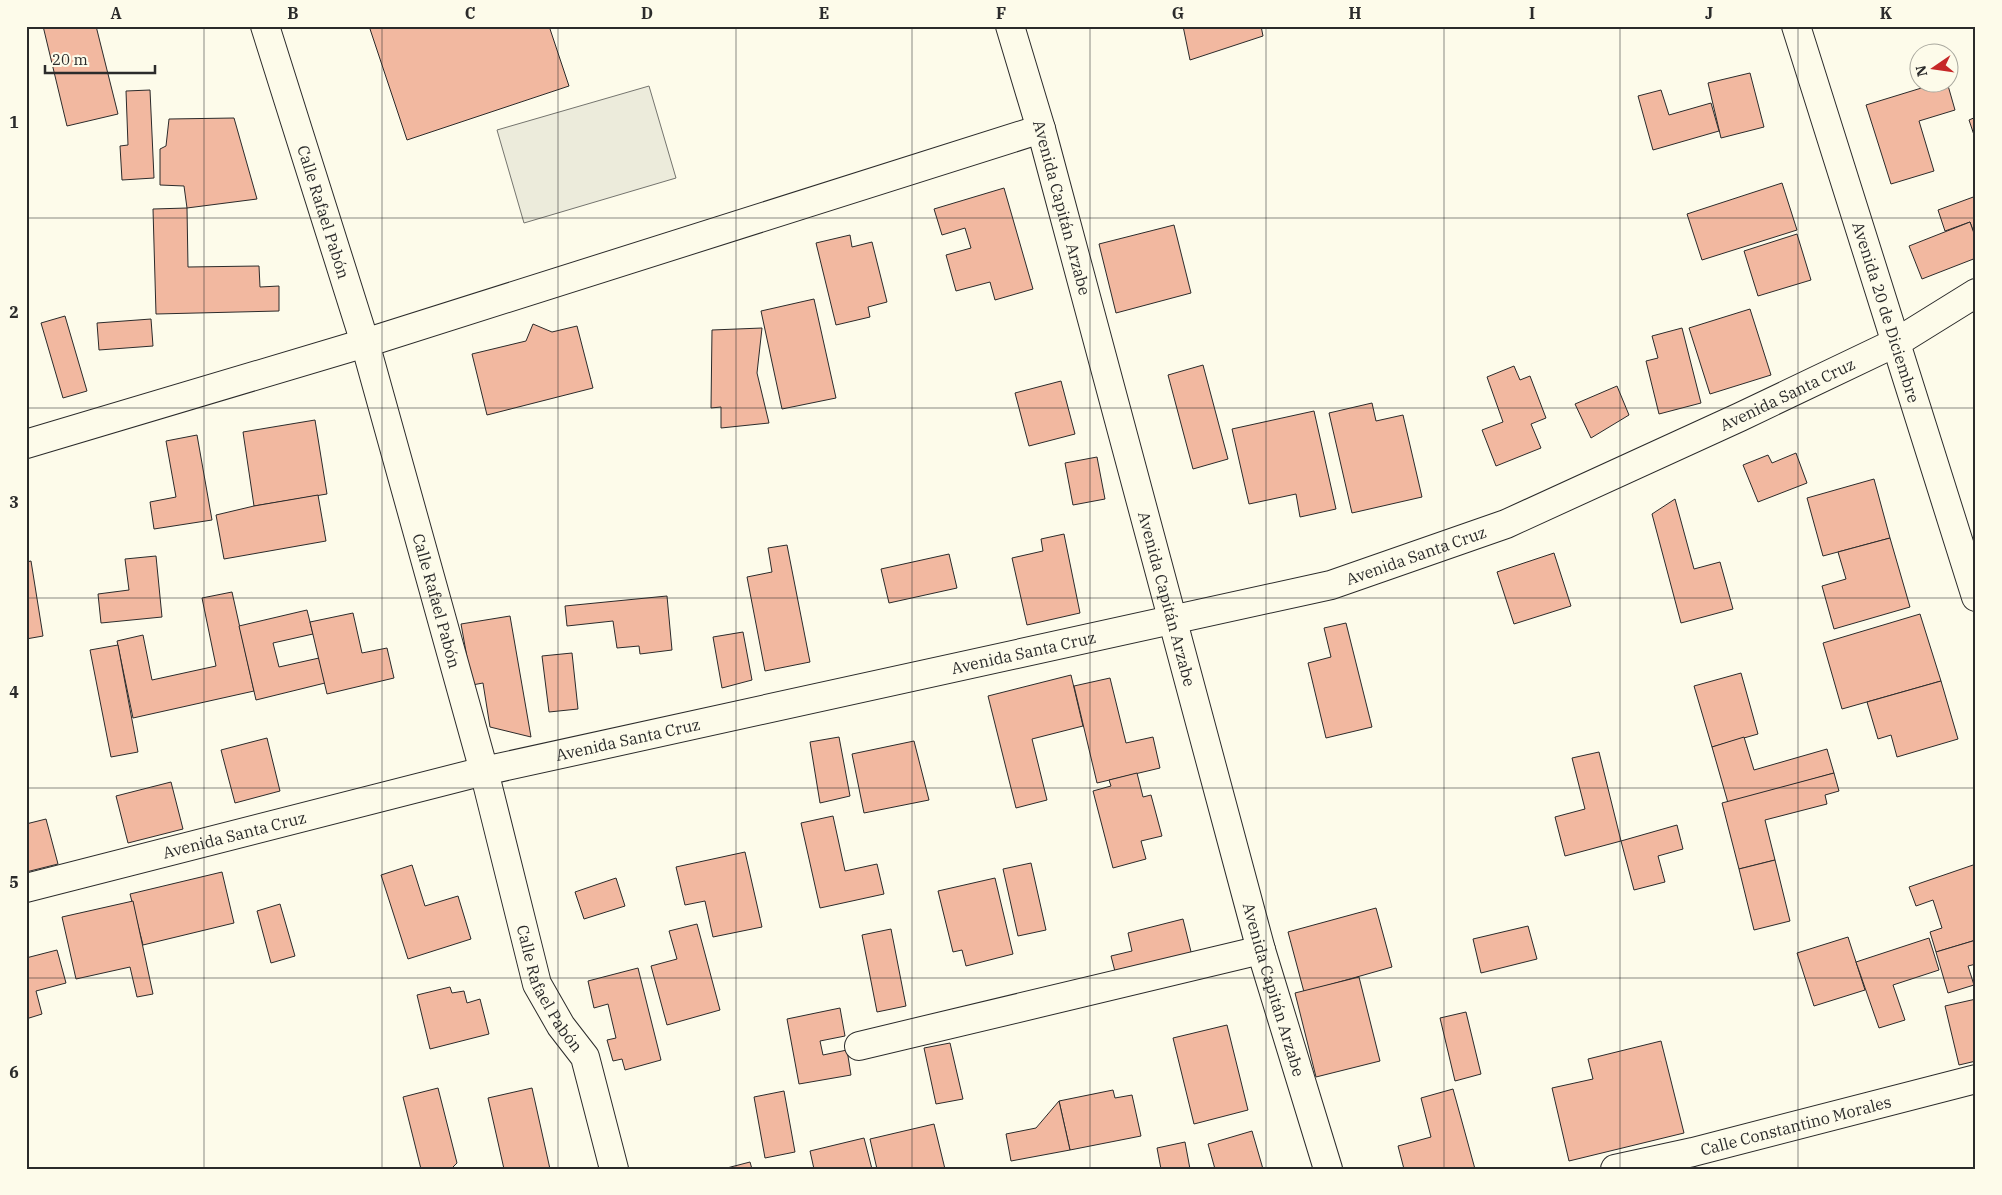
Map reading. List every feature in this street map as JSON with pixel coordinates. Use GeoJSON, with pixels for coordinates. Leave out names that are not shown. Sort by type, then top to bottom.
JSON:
{"type":"FeatureCollection","features":[{"type":"Feature","properties":{"kind":"main road","name":"Calle Rafael Pabón"},"geometry":{"type":"LineString","coordinates":[[265,26],[365,344],[484,771],[537,984],[561,1026],[585,1057],[614,1169]]}},
{"type":"Feature","properties":{"kind":"main road","name":"Avenida Capitán Arzabe"},"geometry":{"type":"LineString","coordinates":[[1010,26],[1041,129],[1262,950],[1328,1169]]}},
{"type":"Feature","properties":{"kind":"main road","name":"Avenida 20 de Diciembre"},"geometry":{"type":"LineString","coordinates":[[1796,26],[1976,597]]}},
{"type":"Feature","properties":{"kind":"main road"},"geometry":{"type":"LineString","coordinates":[[26,444],[365,344],[1041,129]]}},
{"type":"Feature","properties":{"kind":"main road","name":"Avenida Santa Cruz"},"geometry":{"type":"LineString","coordinates":[[26,888],[484,771],[1331,585],[1506,524],[1740,417],[1897,342],[1976,293]]}},
{"type":"Feature","properties":{"kind":"main road"},"geometry":{"type":"LineString","coordinates":[[859,1046],[1262,950]]}},
{"type":"Feature","properties":{"kind":"main road","name":"Calle Constantino Morales"},"geometry":{"type":"LineString","coordinates":[[1614,1169],[1693,1152],[1976,1078]]}},
{"type":"Feature","properties":{"kind":"shaded area"},"geometry":{"type":"Polygon","coordinates":[[[649,86],[676,178],[524,223],[497,130],[649,86]]]}},
{"type":"Feature","properties":{"kind":"building"},"geometry":{"type":"Polygon","coordinates":[[[43,26],[96,26],[118,114],[67,126],[43,26]]]}},
{"type":"Feature","properties":{"kind":"building"},"geometry":{"type":"Polygon","coordinates":[[[369,26],[549,26],[569,86],[407,140],[369,26]]]}},
{"type":"Feature","properties":{"kind":"building"},"geometry":{"type":"Polygon","coordinates":[[[1183,26],[1261,26],[1263,36],[1190,60],[1183,26]]]}},
{"type":"Feature","properties":{"kind":"building"},"geometry":{"type":"Polygon","coordinates":[[[1750,73],[1764,127],[1721,138],[1708,83],[1750,73]]]}},
{"type":"Feature","properties":{"kind":"building"},"geometry":{"type":"Polygon","coordinates":[[[150,90],[154,178],[122,180],[120,146],[128,145],[126,91],[150,90]]]}},
{"type":"Feature","properties":{"kind":"building"},"geometry":{"type":"Polygon","coordinates":[[[1661,90],[1669,115],[1711,103],[1719,131],[1653,150],[1638,96],[1661,90]]]}},
{"type":"Feature","properties":{"kind":"building"},"geometry":{"type":"Polygon","coordinates":[[[1910,92],[1950,92],[1955,110],[1919,121],[1934,171],[1891,184],[1866,105],[1910,92]]]}},
{"type":"Feature","properties":{"kind":"building"},"geometry":{"type":"Polygon","coordinates":[[[1976,117],[1976,141],[1969,120],[1976,117]]]}},
{"type":"Feature","properties":{"kind":"building"},"geometry":{"type":"Polygon","coordinates":[[[234,118],[257,199],[187,208],[184,186],[160,185],[160,149],[166,146],[169,119],[234,118]]]}},
{"type":"Feature","properties":{"kind":"building"},"geometry":{"type":"Polygon","coordinates":[[[1782,183],[1797,230],[1702,260],[1687,214],[1782,183]]]}},
{"type":"Feature","properties":{"kind":"building"},"geometry":{"type":"Polygon","coordinates":[[[1004,188],[1033,289],[995,300],[990,282],[956,291],[946,255],[971,248],[965,228],[942,235],[934,209],[1004,188]]]}},
{"type":"Feature","properties":{"kind":"building"},"geometry":{"type":"Polygon","coordinates":[[[1976,196],[1976,239],[1970,222],[1945,231],[1938,210],[1976,196]]]}},
{"type":"Feature","properties":{"kind":"building"},"geometry":{"type":"Polygon","coordinates":[[[187,208],[188,267],[259,266],[260,287],[279,286],[279,311],[156,314],[153,209],[187,208]]]}},
{"type":"Feature","properties":{"kind":"building"},"geometry":{"type":"Polygon","coordinates":[[[1970,222],[1976,239],[1976,258],[1922,279],[1909,246],[1970,222]]]}},
{"type":"Feature","properties":{"kind":"building"},"geometry":{"type":"Polygon","coordinates":[[[1174,225],[1191,293],[1116,313],[1099,244],[1174,225]]]}},
{"type":"Feature","properties":{"kind":"building"},"geometry":{"type":"Polygon","coordinates":[[[1797,234],[1811,280],[1758,296],[1744,251],[1797,234]]]}},
{"type":"Feature","properties":{"kind":"building"},"geometry":{"type":"Polygon","coordinates":[[[850,235],[852,247],[872,242],[887,302],[868,307],[870,317],[836,325],[816,243],[850,235]]]}},
{"type":"Feature","properties":{"kind":"building"},"geometry":{"type":"Polygon","coordinates":[[[814,299],[836,398],[782,409],[761,311],[814,299]]]}},
{"type":"Feature","properties":{"kind":"building"},"geometry":{"type":"Polygon","coordinates":[[[1750,309],[1771,375],[1710,394],[1689,328],[1750,309]]]}},
{"type":"Feature","properties":{"kind":"building"},"geometry":{"type":"Polygon","coordinates":[[[65,316],[87,391],[63,398],[41,323],[65,316]]]}},
{"type":"Feature","properties":{"kind":"building"},"geometry":{"type":"Polygon","coordinates":[[[151,319],[153,346],[99,350],[97,323],[151,319]]]}},
{"type":"Feature","properties":{"kind":"building"},"geometry":{"type":"Polygon","coordinates":[[[533,324],[552,332],[577,326],[593,388],[487,415],[472,354],[526,341],[533,324]]]}},
{"type":"Feature","properties":{"kind":"building"},"geometry":{"type":"Polygon","coordinates":[[[762,328],[757,373],[769,423],[721,428],[721,407],[711,408],[712,330],[762,328]]]}},
{"type":"Feature","properties":{"kind":"building"},"geometry":{"type":"Polygon","coordinates":[[[1682,328],[1701,403],[1659,414],[1646,361],[1658,358],[1652,336],[1682,328]]]}},
{"type":"Feature","properties":{"kind":"building"},"geometry":{"type":"Polygon","coordinates":[[[1203,365],[1228,459],[1193,469],[1168,375],[1203,365]]]}},
{"type":"Feature","properties":{"kind":"building"},"geometry":{"type":"Polygon","coordinates":[[[1514,366],[1520,380],[1530,376],[1546,418],[1531,424],[1541,448],[1496,466],[1482,430],[1503,422],[1487,377],[1514,366]]]}},
{"type":"Feature","properties":{"kind":"building"},"geometry":{"type":"Polygon","coordinates":[[[1061,381],[1075,434],[1029,446],[1015,393],[1061,381]]]}},
{"type":"Feature","properties":{"kind":"building"},"geometry":{"type":"Polygon","coordinates":[[[1617,386],[1629,415],[1591,438],[1575,404],[1617,386]]]}},
{"type":"Feature","properties":{"kind":"building"},"geometry":{"type":"Polygon","coordinates":[[[1372,403],[1376,421],[1403,415],[1422,497],[1352,513],[1329,413],[1372,403]]]}},
{"type":"Feature","properties":{"kind":"building"},"geometry":{"type":"Polygon","coordinates":[[[1314,411],[1336,509],[1300,517],[1296,494],[1249,504],[1232,429],[1314,411]]]}},
{"type":"Feature","properties":{"kind":"building"},"geometry":{"type":"Polygon","coordinates":[[[315,420],[327,494],[254,506],[243,432],[315,420]]]}},
{"type":"Feature","properties":{"kind":"building"},"geometry":{"type":"Polygon","coordinates":[[[197,435],[212,520],[154,529],[150,502],[176,497],[166,441],[197,435]]]}},
{"type":"Feature","properties":{"kind":"building"},"geometry":{"type":"Polygon","coordinates":[[[1796,453],[1807,483],[1758,502],[1743,465],[1768,455],[1772,463],[1796,453]]]}},
{"type":"Feature","properties":{"kind":"building"},"geometry":{"type":"Polygon","coordinates":[[[1097,457],[1105,499],[1073,505],[1065,463],[1097,457]]]}},
{"type":"Feature","properties":{"kind":"building"},"geometry":{"type":"Polygon","coordinates":[[[1874,479],[1890,538],[1823,556],[1807,498],[1874,479]]]}},
{"type":"Feature","properties":{"kind":"building"},"geometry":{"type":"Polygon","coordinates":[[[318,495],[326,541],[224,559],[216,515],[254,506],[318,495]]]}},
{"type":"Feature","properties":{"kind":"building"},"geometry":{"type":"Polygon","coordinates":[[[1675,499],[1694,569],[1720,562],[1733,609],[1681,623],[1652,514],[1675,499]]]}},
{"type":"Feature","properties":{"kind":"building"},"geometry":{"type":"Polygon","coordinates":[[[1064,534],[1080,613],[1027,625],[1012,558],[1043,551],[1041,539],[1064,534]]]}},
{"type":"Feature","properties":{"kind":"building"},"geometry":{"type":"Polygon","coordinates":[[[1890,538],[1910,607],[1834,629],[1822,586],[1846,579],[1838,552],[1890,538]]]}},
{"type":"Feature","properties":{"kind":"building"},"geometry":{"type":"Polygon","coordinates":[[[787,545],[810,662],[765,671],[747,577],[772,572],[768,548],[787,545]]]}},
{"type":"Feature","properties":{"kind":"building"},"geometry":{"type":"Polygon","coordinates":[[[1554,553],[1571,606],[1514,624],[1497,572],[1554,553]]]}},
{"type":"Feature","properties":{"kind":"building"},"geometry":{"type":"Polygon","coordinates":[[[949,554],[957,588],[889,603],[881,569],[949,554]]]}},
{"type":"Feature","properties":{"kind":"building"},"geometry":{"type":"Polygon","coordinates":[[[156,556],[162,617],[101,623],[98,594],[129,590],[125,559],[156,556]]]}},
{"type":"Feature","properties":{"kind":"building"},"geometry":{"type":"Polygon","coordinates":[[[31,561],[43,636],[26,639],[26,562],[31,561]]]}},
{"type":"Feature","properties":{"kind":"building"},"geometry":{"type":"Polygon","coordinates":[[[232,592],[254,691],[133,718],[117,641],[143,635],[152,680],[216,666],[202,598],[232,592]]]}},
{"type":"Feature","properties":{"kind":"building"},"geometry":{"type":"Polygon","coordinates":[[[667,596],[672,650],[640,654],[639,646],[617,648],[613,621],[567,626],[565,606],[667,596]]]}},
{"type":"Feature","properties":{"kind":"building"},"geometry":{"type":"Polygon","coordinates":[[[307,610],[313,634],[273,643],[279,667],[319,658],[325,683],[256,700],[239,626],[307,610]]]}},
{"type":"Feature","properties":{"kind":"building"},"geometry":{"type":"Polygon","coordinates":[[[353,613],[362,653],[387,648],[394,678],[327,694],[310,622],[353,613]]]}},
{"type":"Feature","properties":{"kind":"building"},"geometry":{"type":"Polygon","coordinates":[[[1920,614],[1941,681],[1842,709],[1823,643],[1920,614]]]}},
{"type":"Feature","properties":{"kind":"building"},"geometry":{"type":"Polygon","coordinates":[[[510,616],[531,737],[490,727],[483,683],[472,685],[461,624],[510,616]]]}},
{"type":"Feature","properties":{"kind":"building"},"geometry":{"type":"Polygon","coordinates":[[[1346,623],[1372,727],[1326,738],[1308,663],[1331,657],[1324,628],[1346,623]]]}},
{"type":"Feature","properties":{"kind":"building"},"geometry":{"type":"Polygon","coordinates":[[[743,632],[752,680],[722,688],[713,637],[743,632]]]}},
{"type":"Feature","properties":{"kind":"building"},"geometry":{"type":"Polygon","coordinates":[[[118,645],[138,752],[111,757],[90,650],[118,645]]]}},
{"type":"Feature","properties":{"kind":"building"},"geometry":{"type":"Polygon","coordinates":[[[572,653],[578,709],[549,712],[542,656],[572,653]]]}},
{"type":"Feature","properties":{"kind":"building"},"geometry":{"type":"Polygon","coordinates":[[[1741,673],[1758,734],[1712,747],[1694,686],[1741,673]]]}},
{"type":"Feature","properties":{"kind":"building"},"geometry":{"type":"Polygon","coordinates":[[[1071,675],[1083,726],[1032,739],[1047,800],[1016,808],[988,696],[1071,675]]]}},
{"type":"Feature","properties":{"kind":"building"},"geometry":{"type":"Polygon","coordinates":[[[1110,678],[1126,743],[1153,737],[1160,768],[1097,783],[1074,686],[1110,678]]]}},
{"type":"Feature","properties":{"kind":"building"},"geometry":{"type":"Polygon","coordinates":[[[1941,681],[1958,739],[1897,757],[1891,735],[1878,739],[1867,702],[1941,681]]]}},
{"type":"Feature","properties":{"kind":"building"},"geometry":{"type":"Polygon","coordinates":[[[839,737],[850,796],[820,803],[810,742],[839,737]]]}},
{"type":"Feature","properties":{"kind":"building"},"geometry":{"type":"Polygon","coordinates":[[[1744,737],[1754,770],[1827,749],[1834,773],[1728,803],[1712,747],[1744,737]]]}},
{"type":"Feature","properties":{"kind":"building"},"geometry":{"type":"Polygon","coordinates":[[[267,738],[280,791],[235,803],[221,750],[267,738]]]}},
{"type":"Feature","properties":{"kind":"building"},"geometry":{"type":"Polygon","coordinates":[[[914,741],[929,800],[864,813],[852,754],[914,741]]]}},
{"type":"Feature","properties":{"kind":"building"},"geometry":{"type":"Polygon","coordinates":[[[1599,752],[1621,841],[1565,856],[1555,817],[1585,809],[1572,758],[1599,752]]]}},
{"type":"Feature","properties":{"kind":"building"},"geometry":{"type":"Polygon","coordinates":[[[1137,773],[1143,797],[1151,795],[1162,836],[1141,841],[1146,859],[1113,868],[1093,791],[1111,786],[1109,780],[1137,773]]]}},
{"type":"Feature","properties":{"kind":"building"},"geometry":{"type":"Polygon","coordinates":[[[1834,773],[1839,791],[1825,795],[1827,804],[1765,820],[1775,860],[1739,869],[1722,803],[1834,773]]]}},
{"type":"Feature","properties":{"kind":"building"},"geometry":{"type":"Polygon","coordinates":[[[171,782],[183,829],[128,843],[116,796],[171,782]]]}},
{"type":"Feature","properties":{"kind":"building"},"geometry":{"type":"Polygon","coordinates":[[[833,816],[845,871],[877,864],[884,894],[820,908],[801,823],[833,816]]]}},
{"type":"Feature","properties":{"kind":"building"},"geometry":{"type":"Polygon","coordinates":[[[46,819],[58,864],[26,872],[26,824],[46,819]]]}},
{"type":"Feature","properties":{"kind":"building"},"geometry":{"type":"Polygon","coordinates":[[[1677,825],[1683,849],[1658,856],[1665,882],[1634,890],[1621,841],[1677,825]]]}},
{"type":"Feature","properties":{"kind":"building"},"geometry":{"type":"Polygon","coordinates":[[[745,852],[762,927],[713,937],[705,901],[685,905],[676,867],[745,852]]]}},
{"type":"Feature","properties":{"kind":"building"},"geometry":{"type":"Polygon","coordinates":[[[1775,860],[1790,921],[1754,930],[1739,869],[1775,860]]]}},
{"type":"Feature","properties":{"kind":"building"},"geometry":{"type":"Polygon","coordinates":[[[1031,863],[1046,930],[1018,936],[1003,869],[1031,863]]]}},
{"type":"Feature","properties":{"kind":"building"},"geometry":{"type":"Polygon","coordinates":[[[1976,864],[1976,940],[1936,952],[1930,932],[1942,928],[1933,900],[1916,906],[1909,887],[1976,864]]]}},
{"type":"Feature","properties":{"kind":"building"},"geometry":{"type":"Polygon","coordinates":[[[412,865],[425,906],[458,896],[471,939],[408,959],[381,875],[412,865]]]}},
{"type":"Feature","properties":{"kind":"building"},"geometry":{"type":"Polygon","coordinates":[[[222,872],[234,923],[143,945],[130,894],[222,872]]]}},
{"type":"Feature","properties":{"kind":"building"},"geometry":{"type":"Polygon","coordinates":[[[616,878],[625,906],[584,919],[575,892],[616,878]]]}},
{"type":"Feature","properties":{"kind":"building"},"geometry":{"type":"Polygon","coordinates":[[[995,878],[1013,954],[966,966],[962,950],[953,952],[938,891],[995,878]]]}},
{"type":"Feature","properties":{"kind":"building"},"geometry":{"type":"Polygon","coordinates":[[[133,901],[153,994],[137,997],[130,967],[76,979],[62,917],[133,901]]]}},
{"type":"Feature","properties":{"kind":"building"},"geometry":{"type":"Polygon","coordinates":[[[280,904],[295,956],[271,963],[257,911],[280,904]]]}},
{"type":"Feature","properties":{"kind":"building"},"geometry":{"type":"Polygon","coordinates":[[[1376,908],[1392,967],[1304,992],[1288,932],[1376,908]]]}},
{"type":"Feature","properties":{"kind":"building"},"geometry":{"type":"Polygon","coordinates":[[[1183,919],[1193,960],[1117,979],[1111,956],[1132,951],[1128,933],[1183,919]]]}},
{"type":"Feature","properties":{"kind":"building"},"geometry":{"type":"Polygon","coordinates":[[[697,924],[720,1010],[667,1025],[651,966],[677,959],[669,931],[697,924]]]}},
{"type":"Feature","properties":{"kind":"building"},"geometry":{"type":"Polygon","coordinates":[[[1528,926],[1537,959],[1481,973],[1473,939],[1528,926]]]}},
{"type":"Feature","properties":{"kind":"building"},"geometry":{"type":"Polygon","coordinates":[[[891,929],[906,1006],[877,1012],[862,935],[891,929]]]}},
{"type":"Feature","properties":{"kind":"building"},"geometry":{"type":"Polygon","coordinates":[[[1848,937],[1865,990],[1814,1006],[1797,953],[1848,937]]]}},
{"type":"Feature","properties":{"kind":"building"},"geometry":{"type":"Polygon","coordinates":[[[1929,938],[1939,970],[1893,985],[1905,1020],[1879,1028],[1856,962],[1929,938]]]}},
{"type":"Feature","properties":{"kind":"building"},"geometry":{"type":"Polygon","coordinates":[[[1976,940],[1976,964],[1968,966],[1974,985],[1948,993],[1936,952],[1976,940]]]}},
{"type":"Feature","properties":{"kind":"building"},"geometry":{"type":"Polygon","coordinates":[[[57,950],[66,983],[36,991],[42,1014],[26,1019],[26,958],[57,950]]]}},
{"type":"Feature","properties":{"kind":"building"},"geometry":{"type":"Polygon","coordinates":[[[638,968],[661,1060],[625,1070],[622,1059],[613,1061],[607,1040],[616,1038],[608,1004],[594,1008],[588,981],[638,968]]]}},
{"type":"Feature","properties":{"kind":"building"},"geometry":{"type":"Polygon","coordinates":[[[1359,977],[1380,1061],[1316,1077],[1295,993],[1359,977]]]}},
{"type":"Feature","properties":{"kind":"building"},"geometry":{"type":"Polygon","coordinates":[[[450,987],[452,993],[464,991],[467,1003],[480,999],[489,1034],[430,1049],[417,995],[450,987]]]}},
{"type":"Feature","properties":{"kind":"building"},"geometry":{"type":"Polygon","coordinates":[[[1976,999],[1976,1061],[1959,1065],[1945,1006],[1976,999]]]}},
{"type":"Feature","properties":{"kind":"building"},"geometry":{"type":"Polygon","coordinates":[[[840,1008],[845,1036],[820,1041],[823,1055],[847,1050],[851,1075],[799,1084],[787,1019],[840,1008]]]}},
{"type":"Feature","properties":{"kind":"building"},"geometry":{"type":"Polygon","coordinates":[[[1466,1012],[1481,1074],[1455,1081],[1440,1018],[1466,1012]]]}},
{"type":"Feature","properties":{"kind":"building"},"geometry":{"type":"Polygon","coordinates":[[[1227,1025],[1248,1110],[1194,1124],[1173,1038],[1227,1025]]]}},
{"type":"Feature","properties":{"kind":"building"},"geometry":{"type":"Polygon","coordinates":[[[1661,1041],[1684,1133],[1569,1161],[1552,1088],[1593,1079],[1588,1059],[1661,1041]]]}},
{"type":"Feature","properties":{"kind":"building"},"geometry":{"type":"Polygon","coordinates":[[[950,1043],[963,1099],[936,1104],[924,1048],[950,1043]]]}},
{"type":"Feature","properties":{"kind":"building"},"geometry":{"type":"Polygon","coordinates":[[[438,1088],[457,1163],[451,1169],[421,1169],[403,1097],[438,1088]]]}},
{"type":"Feature","properties":{"kind":"building"},"geometry":{"type":"Polygon","coordinates":[[[532,1088],[550,1169],[504,1169],[488,1098],[532,1088]]]}},
{"type":"Feature","properties":{"kind":"building"},"geometry":{"type":"Polygon","coordinates":[[[1453,1089],[1475,1169],[1404,1169],[1398,1146],[1431,1137],[1421,1098],[1453,1089]]]}},
{"type":"Feature","properties":{"kind":"building"},"geometry":{"type":"Polygon","coordinates":[[[1113,1090],[1115,1098],[1132,1095],[1141,1136],[1070,1150],[1059,1101],[1113,1090]]]}},
{"type":"Feature","properties":{"kind":"building"},"geometry":{"type":"Polygon","coordinates":[[[784,1091],[795,1152],[765,1158],[754,1097],[784,1091]]]}},
{"type":"Feature","properties":{"kind":"building"},"geometry":{"type":"Polygon","coordinates":[[[1059,1101],[1070,1150],[1011,1161],[1006,1134],[1036,1128],[1059,1101]]]}},
{"type":"Feature","properties":{"kind":"building"},"geometry":{"type":"Polygon","coordinates":[[[934,1124],[945,1169],[877,1169],[870,1139],[934,1124]]]}},
{"type":"Feature","properties":{"kind":"building"},"geometry":{"type":"Polygon","coordinates":[[[1252,1131],[1263,1169],[1215,1169],[1208,1144],[1252,1131]]]}},
{"type":"Feature","properties":{"kind":"building"},"geometry":{"type":"Polygon","coordinates":[[[864,1138],[872,1169],[814,1169],[810,1151],[864,1138]]]}},
{"type":"Feature","properties":{"kind":"building"},"geometry":{"type":"Polygon","coordinates":[[[1185,1142],[1190,1169],[1161,1169],[1157,1148],[1185,1142]]]}},
{"type":"Feature","properties":{"kind":"building"},"geometry":{"type":"Polygon","coordinates":[[[750,1162],[752,1169],[723,1169],[750,1162]]]}}]}
